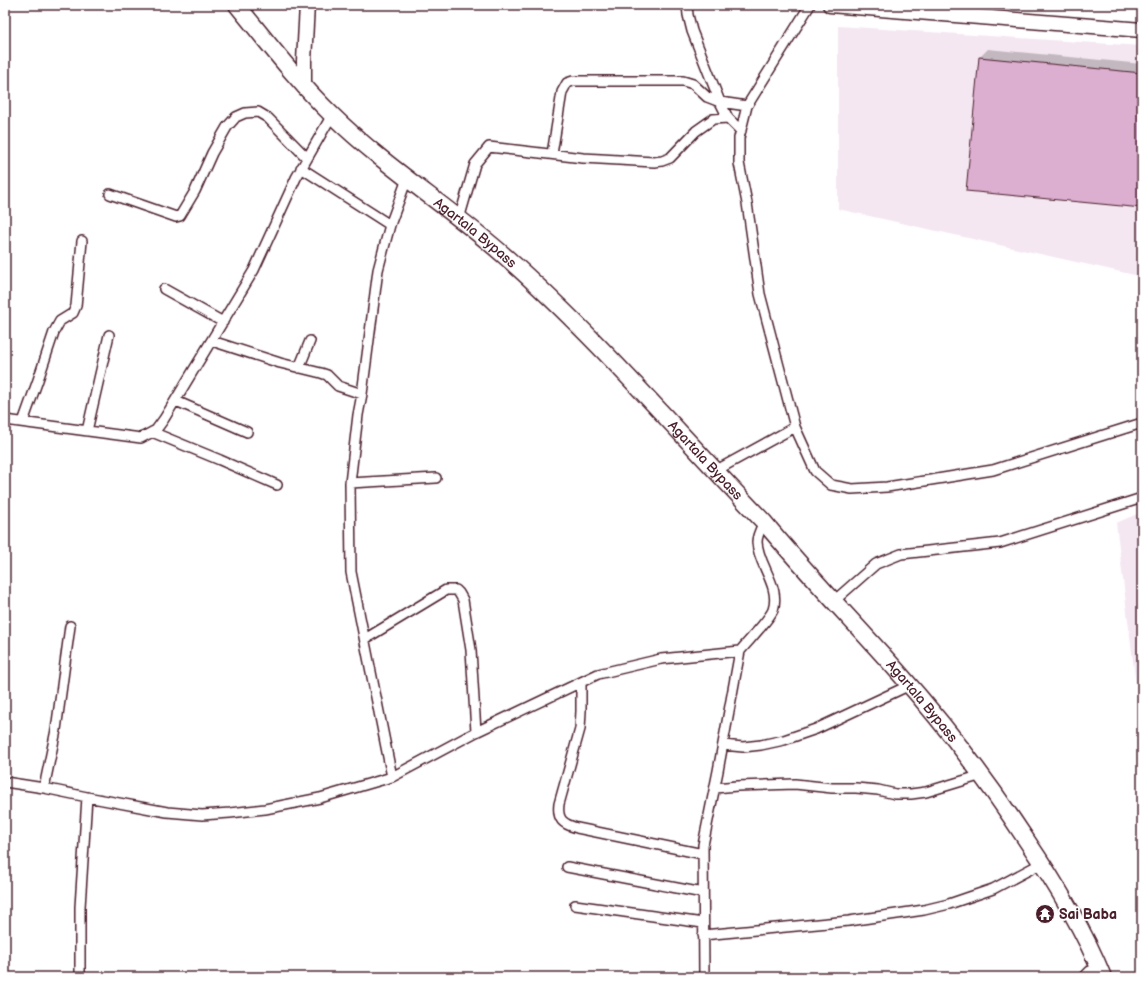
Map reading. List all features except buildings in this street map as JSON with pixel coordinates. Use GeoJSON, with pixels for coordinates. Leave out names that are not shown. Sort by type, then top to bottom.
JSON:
{"type":"FeatureCollection","features":[{"type":"Feature","properties":{"kind":"highway","name":"Agartala Bypass"},"geometry":{"type":"LineString","coordinates":[[237,5],[304,87],[354,136],[407,179],[459,218],[507,258],[570,317],[764,522],[789,552],[910,685],[982,775],[1042,863],[1079,925],[1102,972]]}},
{"type":"Feature","properties":{"kind":"main road"},"geometry":{"type":"LineString","coordinates":[[304,87],[307,5]]}},
{"type":"Feature","properties":{"kind":"main road"},"geometry":{"type":"LineString","coordinates":[[830,5],[868,6],[1142,30]]}},
{"type":"Feature","properties":{"kind":"street"},"geometry":{"type":"LineString","coordinates":[[687,5],[692,30],[720,102],[728,118],[741,132]]}},
{"type":"Feature","properties":{"kind":"street"},"geometry":{"type":"LineString","coordinates":[[810,5],[747,106],[739,138],[738,163],[747,203],[760,294],[796,427],[815,471],[831,485],[852,489],[887,487],[994,470],[1142,423]]}},
{"type":"Feature","properties":{"kind":"street"},"geometry":{"type":"LineString","coordinates":[[552,154],[562,92],[567,83],[573,81],[683,81],[693,84],[707,97],[720,102],[747,106]]}},
{"type":"Feature","properties":{"kind":"street"},"geometry":{"type":"LineString","coordinates":[[110,194],[176,217],[180,216],[195,191],[212,153],[227,127],[236,117],[245,113],[258,112],[268,118],[307,158]]}},
{"type":"Feature","properties":{"kind":"street"},"geometry":{"type":"LineString","coordinates":[[5,420],[141,438],[156,430],[176,401],[254,270],[296,178],[332,115]]}},
{"type":"Feature","properties":{"kind":"street"},"geometry":{"type":"LineString","coordinates":[[459,218],[475,164],[490,147],[583,158],[654,162],[670,158],[696,131],[713,119],[728,118]]}},
{"type":"Feature","properties":{"kind":"street"},"geometry":{"type":"LineString","coordinates":[[302,168],[390,225]]}},
{"type":"Feature","properties":{"kind":"street"},"geometry":{"type":"LineString","coordinates":[[392,777],[352,572],[350,483],[378,270],[390,225],[407,179]]}},
{"type":"Feature","properties":{"kind":"street"},"geometry":{"type":"LineString","coordinates":[[23,422],[54,332],[60,321],[73,313],[76,306],[82,241]]}},
{"type":"Feature","properties":{"kind":"street"},"geometry":{"type":"LineString","coordinates":[[164,289],[223,322]]}},
{"type":"Feature","properties":{"kind":"street"},"geometry":{"type":"LineString","coordinates":[[87,431],[109,335]]}},
{"type":"Feature","properties":{"kind":"street"},"geometry":{"type":"LineString","coordinates":[[212,341],[280,363],[327,375],[338,386],[362,394]]}},
{"type":"Feature","properties":{"kind":"street"},"geometry":{"type":"LineString","coordinates":[[299,368],[310,341]]}},
{"type":"Feature","properties":{"kind":"street"},"geometry":{"type":"LineString","coordinates":[[176,401],[247,432]]}},
{"type":"Feature","properties":{"kind":"street"},"geometry":{"type":"LineString","coordinates":[[715,471],[796,427]]}},
{"type":"Feature","properties":{"kind":"street"},"geometry":{"type":"LineString","coordinates":[[152,432],[220,460],[277,486]]}},
{"type":"Feature","properties":{"kind":"street"},"geometry":{"type":"LineString","coordinates":[[350,483],[436,478]]}},
{"type":"Feature","properties":{"kind":"street"},"geometry":{"type":"LineString","coordinates":[[834,601],[876,564],[901,554],[1000,543],[1142,498]]}},
{"type":"Feature","properties":{"kind":"street"},"geometry":{"type":"LineString","coordinates":[[704,977],[703,845],[740,650],[773,610],[775,594],[757,542],[758,533],[764,522]]}},
{"type":"Feature","properties":{"kind":"street"},"geometry":{"type":"LineString","coordinates":[[365,639],[446,590],[456,590],[463,600],[471,650],[476,732]]}},
{"type":"Feature","properties":{"kind":"street"},"geometry":{"type":"LineString","coordinates":[[44,788],[56,730],[70,626]]}},
{"type":"Feature","properties":{"kind":"street"},"geometry":{"type":"LineString","coordinates":[[5,782],[168,812],[202,815],[265,809],[320,798],[392,777],[476,732],[598,674],[661,659],[740,650]]}},
{"type":"Feature","properties":{"kind":"street"},"geometry":{"type":"LineString","coordinates":[[581,683],[582,711],[580,729],[558,804],[558,813],[562,820],[567,825],[577,828],[703,854]]}},
{"type":"Feature","properties":{"kind":"street"},"geometry":{"type":"LineString","coordinates":[[723,745],[761,746],[784,740],[816,729],[910,685]]}},
{"type":"Feature","properties":{"kind":"street"},"geometry":{"type":"LineString","coordinates":[[714,788],[795,784],[832,788],[878,790],[895,794],[911,794],[926,792],[982,775]]}},
{"type":"Feature","properties":{"kind":"street"},"geometry":{"type":"LineString","coordinates":[[80,977],[80,907],[87,797]]}},
{"type":"Feature","properties":{"kind":"street"},"geometry":{"type":"LineString","coordinates":[[703,935],[849,921],[924,910],[949,904],[993,889],[1042,863]]}},
{"type":"Feature","properties":{"kind":"street"},"geometry":{"type":"LineString","coordinates":[[567,867],[703,893]]}},
{"type":"Feature","properties":{"kind":"street"},"geometry":{"type":"LineString","coordinates":[[575,905],[703,923]]}},
{"type":"Feature","properties":{"kind":"street"},"geometry":{"type":"LineString","coordinates":[[1084,977],[1090,971],[1102,972]]}},
{"type":"Feature","properties":{"kind":"shaded area"},"geometry":{"type":"Polygon","coordinates":[[[838,26],[1142,46],[1142,282],[1139,276],[838,209],[838,26]]]}},
{"type":"Feature","properties":{"kind":"shaded area"},"geometry":{"type":"Polygon","coordinates":[[[1142,512],[1142,695],[1137,693],[1116,523],[1142,512]]]}},
{"type":"Feature","properties":{"kind":"place","name":"Sai Baba"},"geometry":{"type":"Point","coordinates":[1045,914]}}]}
